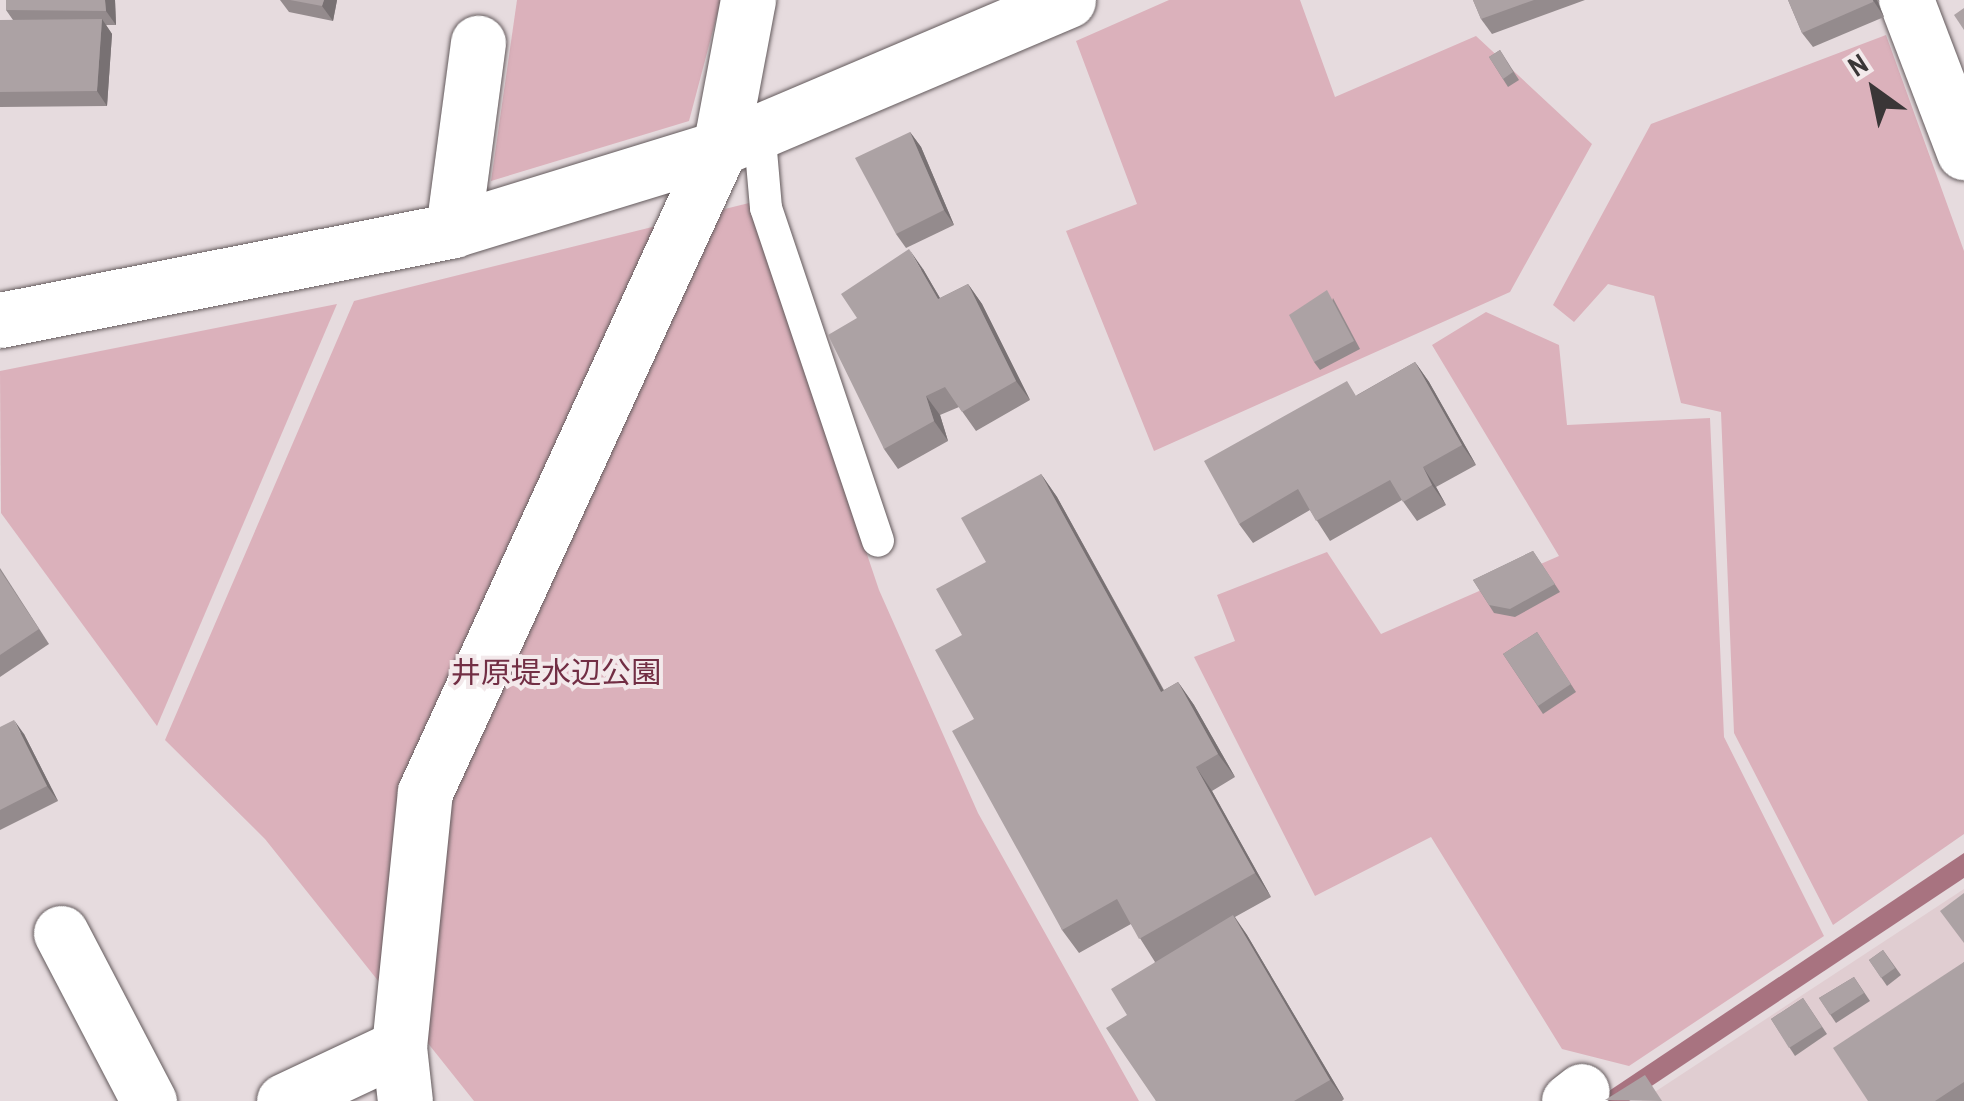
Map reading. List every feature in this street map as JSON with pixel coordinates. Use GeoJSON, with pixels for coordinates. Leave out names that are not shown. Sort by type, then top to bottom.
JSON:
{"type":"FeatureCollection","features":[{"type":"Feature","properties":{"kind":"street"},"geometry":{"type":"LineString","coordinates":[[405,1101],[399,1047],[425,792],[740,138],[748,0]]}},
{"type":"Feature","properties":{"kind":"street"},"geometry":{"type":"LineString","coordinates":[[0,320],[453,230],[740,138],[1068,0]]}},
{"type":"Feature","properties":{"kind":"street"},"geometry":{"type":"LineString","coordinates":[[1906,0],[1964,152]]}},
{"type":"Feature","properties":{"kind":"street"},"geometry":{"type":"LineString","coordinates":[[453,230],[478,43]]}},
{"type":"Feature","properties":{"kind":"street"},"geometry":{"type":"LineString","coordinates":[[61,934],[148,1101]]}},
{"type":"Feature","properties":{"kind":"street"},"geometry":{"type":"LineString","coordinates":[[284,1101],[399,1047]]}},
{"type":"Feature","properties":{"kind":"lane"},"geometry":{"type":"LineString","coordinates":[[740,138],[878,541]]}},
{"type":"Feature","properties":{"kind":"shaded area"},"geometry":{"type":"Polygon","coordinates":[[[1964,853],[1964,878],[1629,1101],[1594,1101],[1964,853]]]}},
{"type":"Feature","properties":{"kind":"shaded area"},"geometry":{"type":"Polygon","coordinates":[[[1964,889],[1964,1101],[1641,1101],[1964,889]]]}},
{"type":"Feature","properties":{"kind":"green space"},"geometry":{"type":"Polygon","coordinates":[[[517,0],[721,0],[689,121],[491,181],[517,0]]]}},
{"type":"Feature","properties":{"kind":"green space"},"geometry":{"type":"Polygon","coordinates":[[[1169,0],[1300,0],[1335,97],[1476,36],[1592,144],[1510,292],[1154,451],[1066,231],[1137,204],[1076,41],[1169,0]]]}},
{"type":"Feature","properties":{"kind":"green space"},"geometry":{"type":"Polygon","coordinates":[[[1886,35],[1964,251],[1964,834],[1833,925],[1734,733],[1721,412],[1681,403],[1654,296],[1608,284],[1574,322],[1553,305],[1651,124],[1886,35]]]}},
{"type":"Feature","properties":{"kind":"green space","name":"井原堤水辺公園"},"geometry":{"type":"Polygon","coordinates":[[[749,203],[879,590],[978,813],[1139,1101],[474,1101],[265,839],[165,740],[354,301],[749,203]]]}},
{"type":"Feature","properties":{"kind":"green space"},"geometry":{"type":"Polygon","coordinates":[[[337,304],[157,726],[1,513],[0,371],[337,304]]]}},
{"type":"Feature","properties":{"kind":"green space"},"geometry":{"type":"Polygon","coordinates":[[[1486,312],[1559,345],[1567,425],[1710,418],[1724,737],[1824,936],[1629,1066],[1562,1049],[1431,837],[1315,896],[1194,657],[1235,641],[1217,595],[1327,552],[1381,634],[1559,556],[1432,345],[1486,312]]]}},
{"type":"Feature","properties":{"kind":"building"},"geometry":{"type":"Polygon","coordinates":[[[6,0],[105,0],[106,11],[6,10],[6,0]]]}},
{"type":"Feature","properties":{"kind":"building"},"geometry":{"type":"Polygon","coordinates":[[[290,0],[324,0],[322,6],[290,0]]]}},
{"type":"Feature","properties":{"kind":"building"},"geometry":{"type":"Polygon","coordinates":[[[1473,0],[1534,0],[1481,19],[1473,0]]]}},
{"type":"Feature","properties":{"kind":"building"},"geometry":{"type":"Polygon","coordinates":[[[1788,0],[1873,0],[1873,2],[1802,33],[1788,0]]]}},
{"type":"Feature","properties":{"kind":"building"},"geometry":{"type":"Polygon","coordinates":[[[1964,8],[1964,30],[1954,15],[1964,8]]]}},
{"type":"Feature","properties":{"kind":"building"},"geometry":{"type":"Polygon","coordinates":[[[102,19],[97,91],[0,92],[0,20],[102,19]]]}},
{"type":"Feature","properties":{"kind":"building"},"geometry":{"type":"Polygon","coordinates":[[[1500,50],[1513,72],[1503,79],[1489,57],[1500,50]]]}},
{"type":"Feature","properties":{"kind":"building"},"geometry":{"type":"Polygon","coordinates":[[[910,132],[944,210],[896,234],[855,158],[910,132]]]}},
{"type":"Feature","properties":{"kind":"building"},"geometry":{"type":"Polygon","coordinates":[[[909,249],[938,299],[968,284],[1016,381],[962,412],[945,387],[926,396],[934,421],[884,449],[828,335],[857,318],[841,294],[909,249]]]}},
{"type":"Feature","properties":{"kind":"building"},"geometry":{"type":"Polygon","coordinates":[[[1327,290],[1354,341],[1314,362],[1289,315],[1327,290]]]}},
{"type":"Feature","properties":{"kind":"building"},"geometry":{"type":"Polygon","coordinates":[[[1415,362],[1462,445],[1423,467],[1432,485],[1403,502],[1390,480],[1316,521],[1298,489],[1239,524],[1204,461],[1347,381],[1356,396],[1415,362]]]}},
{"type":"Feature","properties":{"kind":"building"},"geometry":{"type":"Polygon","coordinates":[[[1041,474],[1161,692],[1178,682],[1218,754],[1196,767],[1255,873],[1139,939],[1117,899],[1062,930],[952,731],[974,719],[935,650],[962,635],[936,589],[986,562],[961,518],[1041,474]]]}},
{"type":"Feature","properties":{"kind":"building"},"geometry":{"type":"Polygon","coordinates":[[[1533,551],[1555,584],[1510,609],[1489,605],[1473,580],[1533,551]]]}},
{"type":"Feature","properties":{"kind":"building"},"geometry":{"type":"Polygon","coordinates":[[[0,570],[39,629],[0,655],[0,570]]]}},
{"type":"Feature","properties":{"kind":"building"},"geometry":{"type":"Polygon","coordinates":[[[1537,632],[1571,684],[1538,706],[1503,654],[1537,632]]]}},
{"type":"Feature","properties":{"kind":"building"},"geometry":{"type":"Polygon","coordinates":[[[14,720],[47,786],[0,810],[0,727],[14,720]]]}},
{"type":"Feature","properties":{"kind":"building"},"geometry":{"type":"Polygon","coordinates":[[[1964,893],[1964,943],[1940,911],[1964,893]]]}},
{"type":"Feature","properties":{"kind":"building"},"geometry":{"type":"Polygon","coordinates":[[[1233,915],[1330,1080],[1294,1101],[1156,1101],[1106,1028],[1127,1015],[1111,989],[1233,915]]]}},
{"type":"Feature","properties":{"kind":"building"},"geometry":{"type":"Polygon","coordinates":[[[1883,950],[1895,968],[1881,978],[1869,960],[1883,950]]]}},
{"type":"Feature","properties":{"kind":"building"},"geometry":{"type":"Polygon","coordinates":[[[1964,962],[1964,1082],[1935,1101],[1868,1101],[1833,1048],[1964,962]]]}},
{"type":"Feature","properties":{"kind":"building"},"geometry":{"type":"Polygon","coordinates":[[[1854,977],[1864,993],[1830,1015],[1819,998],[1854,977]]]}},
{"type":"Feature","properties":{"kind":"building"},"geometry":{"type":"Polygon","coordinates":[[[1803,998],[1822,1027],[1789,1048],[1771,1019],[1803,998]]]}},
{"type":"Feature","properties":{"kind":"building"},"geometry":{"type":"Polygon","coordinates":[[[1645,1075],[1662,1101],[1605,1100],[1645,1075]]]}}]}
